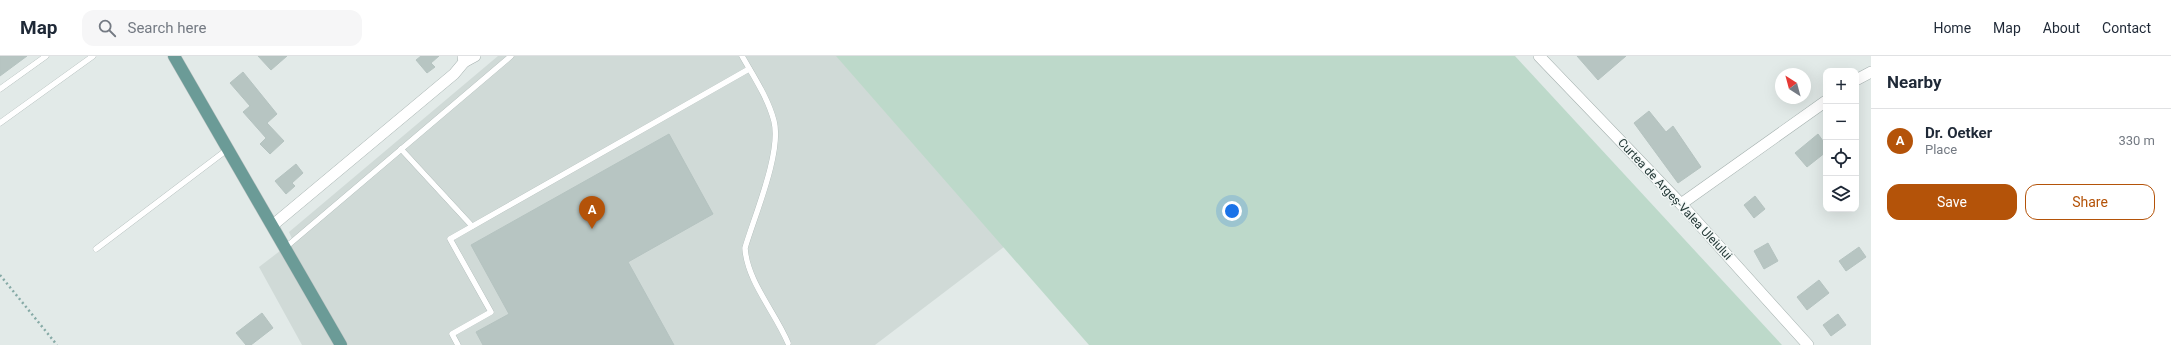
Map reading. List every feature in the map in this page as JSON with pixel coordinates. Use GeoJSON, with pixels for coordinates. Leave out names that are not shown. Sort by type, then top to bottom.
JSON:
{"type":"FeatureCollection","features":[{"type":"Feature","properties":{"kind":"main road"},"geometry":{"type":"LineString","coordinates":[[174,56],[286,247],[341,345]]}},
{"type":"Feature","properties":{"kind":"street"},"geometry":{"type":"LineString","coordinates":[[273,225],[454,74],[464,59],[475,56]]}},
{"type":"Feature","properties":{"kind":"street","name":"Curtea de Argeș-Valea Uleiului"},"geometry":{"type":"LineString","coordinates":[[1539,56],[1681,204],[1808,345]]}},
{"type":"Feature","properties":{"kind":"street"},"geometry":{"type":"LineString","coordinates":[[1859,78],[1871,72]]}},
{"type":"Feature","properties":{"kind":"street"},"geometry":{"type":"LineString","coordinates":[[1681,204],[1823,103]]}},
{"type":"Feature","properties":{"kind":"lane"},"geometry":{"type":"LineString","coordinates":[[0,89],[46,56]]}},
{"type":"Feature","properties":{"kind":"lane"},"geometry":{"type":"LineString","coordinates":[[0,123],[93,56]]}},
{"type":"Feature","properties":{"kind":"lane"},"geometry":{"type":"LineString","coordinates":[[286,247],[511,56]]}},
{"type":"Feature","properties":{"kind":"lane"},"geometry":{"type":"LineString","coordinates":[[742,56],[767,101],[774,123],[774,145],[770,166],[745,248],[745,258],[748,269],[780,322],[787,344]]}},
{"type":"Feature","properties":{"kind":"lane"},"geometry":{"type":"LineString","coordinates":[[458,345],[452,334],[491,312],[450,239],[749,68]]}},
{"type":"Feature","properties":{"kind":"lane"},"geometry":{"type":"LineString","coordinates":[[96,249],[228,149]]}},
{"type":"Feature","properties":{"kind":"lane"},"geometry":{"type":"LineString","coordinates":[[401,149],[472,226]]}},
{"type":"Feature","properties":{"kind":"path"},"geometry":{"type":"LineString","coordinates":[[0,275],[57,345]]}},
{"type":"Feature","properties":{"kind":"shaded area"},"geometry":{"type":"Polygon","coordinates":[[[498,56],[922,56],[1063,202],[875,345],[302,345],[259,267],[293,241],[289,232],[498,56]]]}},
{"type":"Feature","properties":{"kind":"green space"},"geometry":{"type":"Polygon","coordinates":[[[836,56],[1515,56],[1782,345],[1089,345],[836,56]]]}},
{"type":"Feature","properties":{"kind":"building"},"geometry":{"type":"Polygon","coordinates":[[[0,56],[27,56],[0,76],[0,56]]]}},
{"type":"Feature","properties":{"kind":"building"},"geometry":{"type":"Polygon","coordinates":[[[258,56],[287,56],[271,70],[258,56]]]}},
{"type":"Feature","properties":{"kind":"building"},"geometry":{"type":"Polygon","coordinates":[[[421,56],[439,56],[431,63],[435,67],[427,73],[416,60],[421,56]]]}},
{"type":"Feature","properties":{"kind":"building"},"geometry":{"type":"Polygon","coordinates":[[[1577,56],[1626,56],[1598,80],[1577,56]]]}},
{"type":"Feature","properties":{"kind":"building"},"geometry":{"type":"Polygon","coordinates":[[[243,72],[277,114],[267,123],[284,141],[270,154],[260,144],[266,138],[243,112],[250,106],[230,83],[243,72]]]}},
{"type":"Feature","properties":{"kind":"building"},"geometry":{"type":"Polygon","coordinates":[[[1649,111],[1666,132],[1673,126],[1701,167],[1678,183],[1634,123],[1649,111]]]}},
{"type":"Feature","properties":{"kind":"building"},"geometry":{"type":"Polygon","coordinates":[[[669,134],[713,214],[628,262],[674,345],[483,345],[476,332],[509,314],[471,245],[669,134]]]}},
{"type":"Feature","properties":{"kind":"building"},"geometry":{"type":"Polygon","coordinates":[[[1818,134],[1823,141],[1823,154],[1807,167],[1795,153],[1818,134]]]}},
{"type":"Feature","properties":{"kind":"building"},"geometry":{"type":"Polygon","coordinates":[[[296,164],[303,173],[292,183],[295,186],[286,194],[275,181],[296,164]]]}},
{"type":"Feature","properties":{"kind":"building"},"geometry":{"type":"Polygon","coordinates":[[[1755,196],[1765,209],[1754,218],[1744,205],[1755,196]]]}},
{"type":"Feature","properties":{"kind":"building"},"geometry":{"type":"Polygon","coordinates":[[[1768,243],[1778,261],[1764,269],[1754,251],[1768,243]]]}},
{"type":"Feature","properties":{"kind":"building"},"geometry":{"type":"Polygon","coordinates":[[[1859,247],[1866,257],[1846,271],[1839,261],[1859,247]]]}},
{"type":"Feature","properties":{"kind":"building"},"geometry":{"type":"Polygon","coordinates":[[[1819,280],[1829,293],[1807,310],[1797,297],[1819,280]]]}},
{"type":"Feature","properties":{"kind":"building"},"geometry":{"type":"Polygon","coordinates":[[[262,313],[273,328],[251,345],[246,345],[236,333],[262,313]]]}},
{"type":"Feature","properties":{"kind":"building"},"geometry":{"type":"Polygon","coordinates":[[[1838,314],[1846,325],[1831,336],[1823,325],[1838,314]]]}},
{"type":"Feature","properties":{"kind":"place","name":"Dr. Oetker"},"geometry":{"type":"Point","coordinates":[592,229]}}]}
